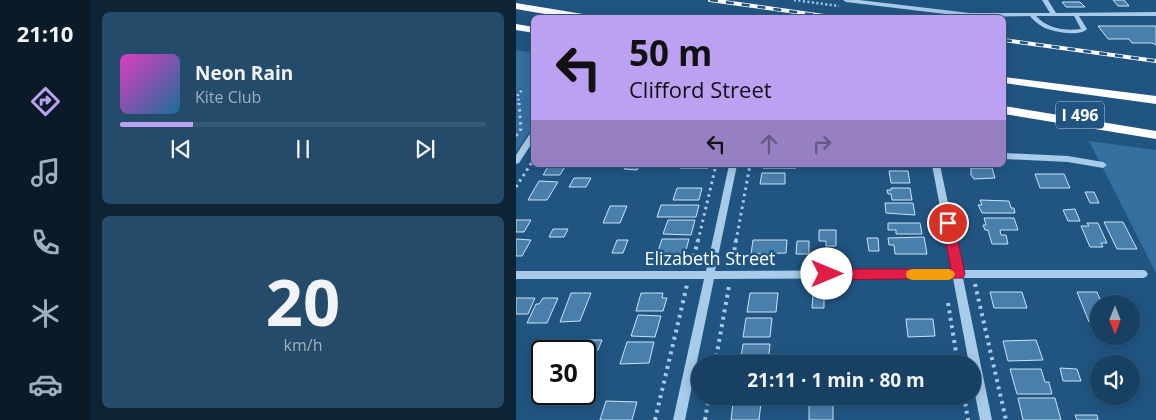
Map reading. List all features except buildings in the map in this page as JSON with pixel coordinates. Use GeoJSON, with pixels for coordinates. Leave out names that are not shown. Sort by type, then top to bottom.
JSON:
{"type":"FeatureCollection","features":[{"type":"Feature","properties":{"kind":"highway"},"geometry":{"type":"LineString","coordinates":[[516,6],[571,15]]}},
{"type":"Feature","properties":{"kind":"highway"},"geometry":{"type":"LineString","coordinates":[[516,28],[531,30]]}},
{"type":"Feature","properties":{"kind":"highway","name":"I 496"},"geometry":{"type":"LineString","coordinates":[[1006,80],[1156,100]]}},
{"type":"Feature","properties":{"kind":"highway","name":"I 496"},"geometry":{"type":"LineString","coordinates":[[1006,104],[1156,125]]}},
{"type":"Feature","properties":{"kind":"highway"},"geometry":{"type":"LineString","coordinates":[[1006,110],[1156,135]]}},
{"type":"Feature","properties":{"kind":"street"},"geometry":{"type":"LineString","coordinates":[[846,0],[970,15],[1156,14]]}},
{"type":"Feature","properties":{"kind":"street"},"geometry":{"type":"LineString","coordinates":[[908,0],[910,8]]}},
{"type":"Feature","properties":{"kind":"street"},"geometry":{"type":"LineString","coordinates":[[1045,0],[1054,15]]}},
{"type":"Feature","properties":{"kind":"street"},"geometry":{"type":"LineString","coordinates":[[1032,15],[1037,21],[1051,29],[1082,31],[1084,29],[1076,15]]}},
{"type":"Feature","properties":{"kind":"street"},"geometry":{"type":"LineString","coordinates":[[516,161],[531,138]]}},
{"type":"Feature","properties":{"kind":"street"},"geometry":{"type":"LineString","coordinates":[[1006,156],[1068,159],[1103,165]]}},
{"type":"Feature","properties":{"kind":"street"},"geometry":{"type":"LineString","coordinates":[[679,420],[733,167]]}},
{"type":"Feature","properties":{"kind":"street"},"geometry":{"type":"LineString","coordinates":[[936,167],[986,420]]}},
{"type":"Feature","properties":{"kind":"street","name":"Elizabeth Street"},"geometry":{"type":"LineString","coordinates":[[516,275],[1143,274]]}},
{"type":"Feature","properties":{"kind":"path"},"geometry":{"type":"LineString","coordinates":[[516,136],[521,128],[518,95],[522,90]]}},
{"type":"Feature","properties":{"kind":"path"},"geometry":{"type":"LineString","coordinates":[[516,187],[531,164]]}},
{"type":"Feature","properties":{"kind":"path"},"geometry":{"type":"LineString","coordinates":[[655,420],[716,167]]}},
{"type":"Feature","properties":{"kind":"path"},"geometry":{"type":"LineString","coordinates":[[973,274],[1006,420]]}},
{"type":"Feature","properties":{"kind":"path"},"geometry":{"type":"LineString","coordinates":[[705,420],[708,405]]}},
{"type":"Feature","properties":{"kind":"path"},"geometry":{"type":"LineString","coordinates":[[966,405],[968,420]]}},
{"type":"Feature","properties":{"kind":"shaded area"},"geometry":{"type":"Polygon","coordinates":[[[516,50],[531,52],[531,130],[516,152],[516,50]]]}},
{"type":"Feature","properties":{"kind":"shaded area"},"geometry":{"type":"Polygon","coordinates":[[[1089,141],[1156,150],[1156,273],[1089,141]]]}},
{"type":"Feature","properties":{"kind":"railway"},"geometry":{"type":"LineString","coordinates":[[710,0],[817,15]]}},
{"type":"Feature","properties":{"kind":"railway"},"geometry":{"type":"LineString","coordinates":[[1006,40],[1156,61]]}},
{"type":"Feature","properties":{"kind":"slow traffic"},"geometry":{"type":"LineString","coordinates":[[912,274],[949,274]]}},
{"type":"Feature","properties":{"kind":"route"},"geometry":{"type":"LineString","coordinates":[[827,274],[958,274],[948,223]]}}]}
